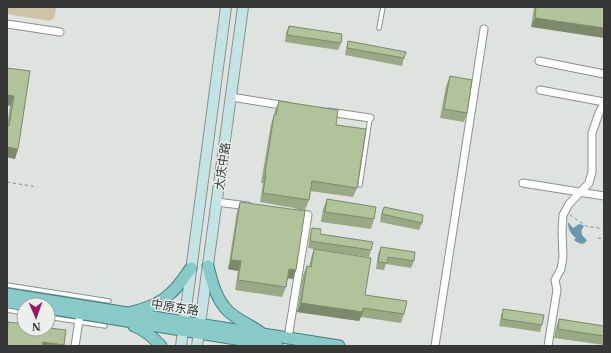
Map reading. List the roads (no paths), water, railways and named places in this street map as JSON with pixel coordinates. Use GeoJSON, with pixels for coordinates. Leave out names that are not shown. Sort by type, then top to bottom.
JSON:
{"type":"FeatureCollection","features":[{"type":"Feature","properties":{"kind":"main road","name":"大庆中路"},"geometry":{"type":"LineString","coordinates":[[181,346],[226,7]]}},
{"type":"Feature","properties":{"kind":"main road","name":"大庆中路"},"geometry":{"type":"LineString","coordinates":[[197,346],[243,7]]}},
{"type":"Feature","properties":{"kind":"main road"},"geometry":{"type":"LineString","coordinates":[[208,266],[214,287],[220,300],[229,312],[269,343]]}},
{"type":"Feature","properties":{"kind":"main road"},"geometry":{"type":"LineString","coordinates":[[129,313],[140,310],[164,299],[172,293],[191,268]]}},
{"type":"Feature","properties":{"kind":"main road","name":"中原东路"},"geometry":{"type":"LineString","coordinates":[[7,294],[129,313],[183,326],[269,343]]}},
{"type":"Feature","properties":{"kind":"main road","name":"中原东路"},"geometry":{"type":"LineString","coordinates":[[56,310],[80,318],[183,326]]}},
{"type":"Feature","properties":{"kind":"main road"},"geometry":{"type":"LineString","coordinates":[[118,320],[142,330],[155,339],[161,346]]}},
{"type":"Feature","properties":{"kind":"main road","name":"中原东路"},"geometry":{"type":"LineString","coordinates":[[199,329],[254,342],[269,343],[288,338],[339,346]]}},
{"type":"Feature","properties":{"kind":"main road"},"geometry":{"type":"LineString","coordinates":[[241,346],[254,342]]}},
{"type":"Feature","properties":{"kind":"street"},"geometry":{"type":"LineString","coordinates":[[7,24],[60,32]]}},
{"type":"Feature","properties":{"kind":"street"},"geometry":{"type":"LineString","coordinates":[[435,346],[484,29]]}},
{"type":"Feature","properties":{"kind":"street"},"geometry":{"type":"LineString","coordinates":[[539,61],[604,74]]}},
{"type":"Feature","properties":{"kind":"street"},"geometry":{"type":"LineString","coordinates":[[540,90],[604,103],[592,133],[592,172],[589,183],[569,204],[565,212],[562,226],[563,257],[561,269],[555,280],[557,290],[548,346]]}},
{"type":"Feature","properties":{"kind":"street"},"geometry":{"type":"LineString","coordinates":[[230,98],[293,107]]}},
{"type":"Feature","properties":{"kind":"street"},"geometry":{"type":"LineString","coordinates":[[324,111],[370,118]]}},
{"type":"Feature","properties":{"kind":"street"},"geometry":{"type":"LineString","coordinates":[[523,183],[604,196]]}},
{"type":"Feature","properties":{"kind":"street"},"geometry":{"type":"LineString","coordinates":[[217,202],[255,207]]}},
{"type":"Feature","properties":{"kind":"street"},"geometry":{"type":"LineString","coordinates":[[285,212],[308,215],[288,338]]}},
{"type":"Feature","properties":{"kind":"street"},"geometry":{"type":"LineString","coordinates":[[75,346],[80,318]]}},
{"type":"Feature","properties":{"kind":"lane"},"geometry":{"type":"LineString","coordinates":[[379,28],[382,7]]}},
{"type":"Feature","properties":{"kind":"lane"},"geometry":{"type":"LineString","coordinates":[[360,185],[370,118]]}},
{"type":"Feature","properties":{"kind":"lane"},"geometry":{"type":"LineString","coordinates":[[7,285],[109,301]]}},
{"type":"Feature","properties":{"kind":"lane"},"geometry":{"type":"LineString","coordinates":[[56,317],[80,318],[105,326]]}},
{"type":"Feature","properties":{"kind":"water"},"geometry":{"type":"Polygon","coordinates":[[[568,222],[573,228],[579,224],[584,226],[581,232],[587,240],[583,244],[574,240],[576,238],[568,227],[568,222]]]}}]}
